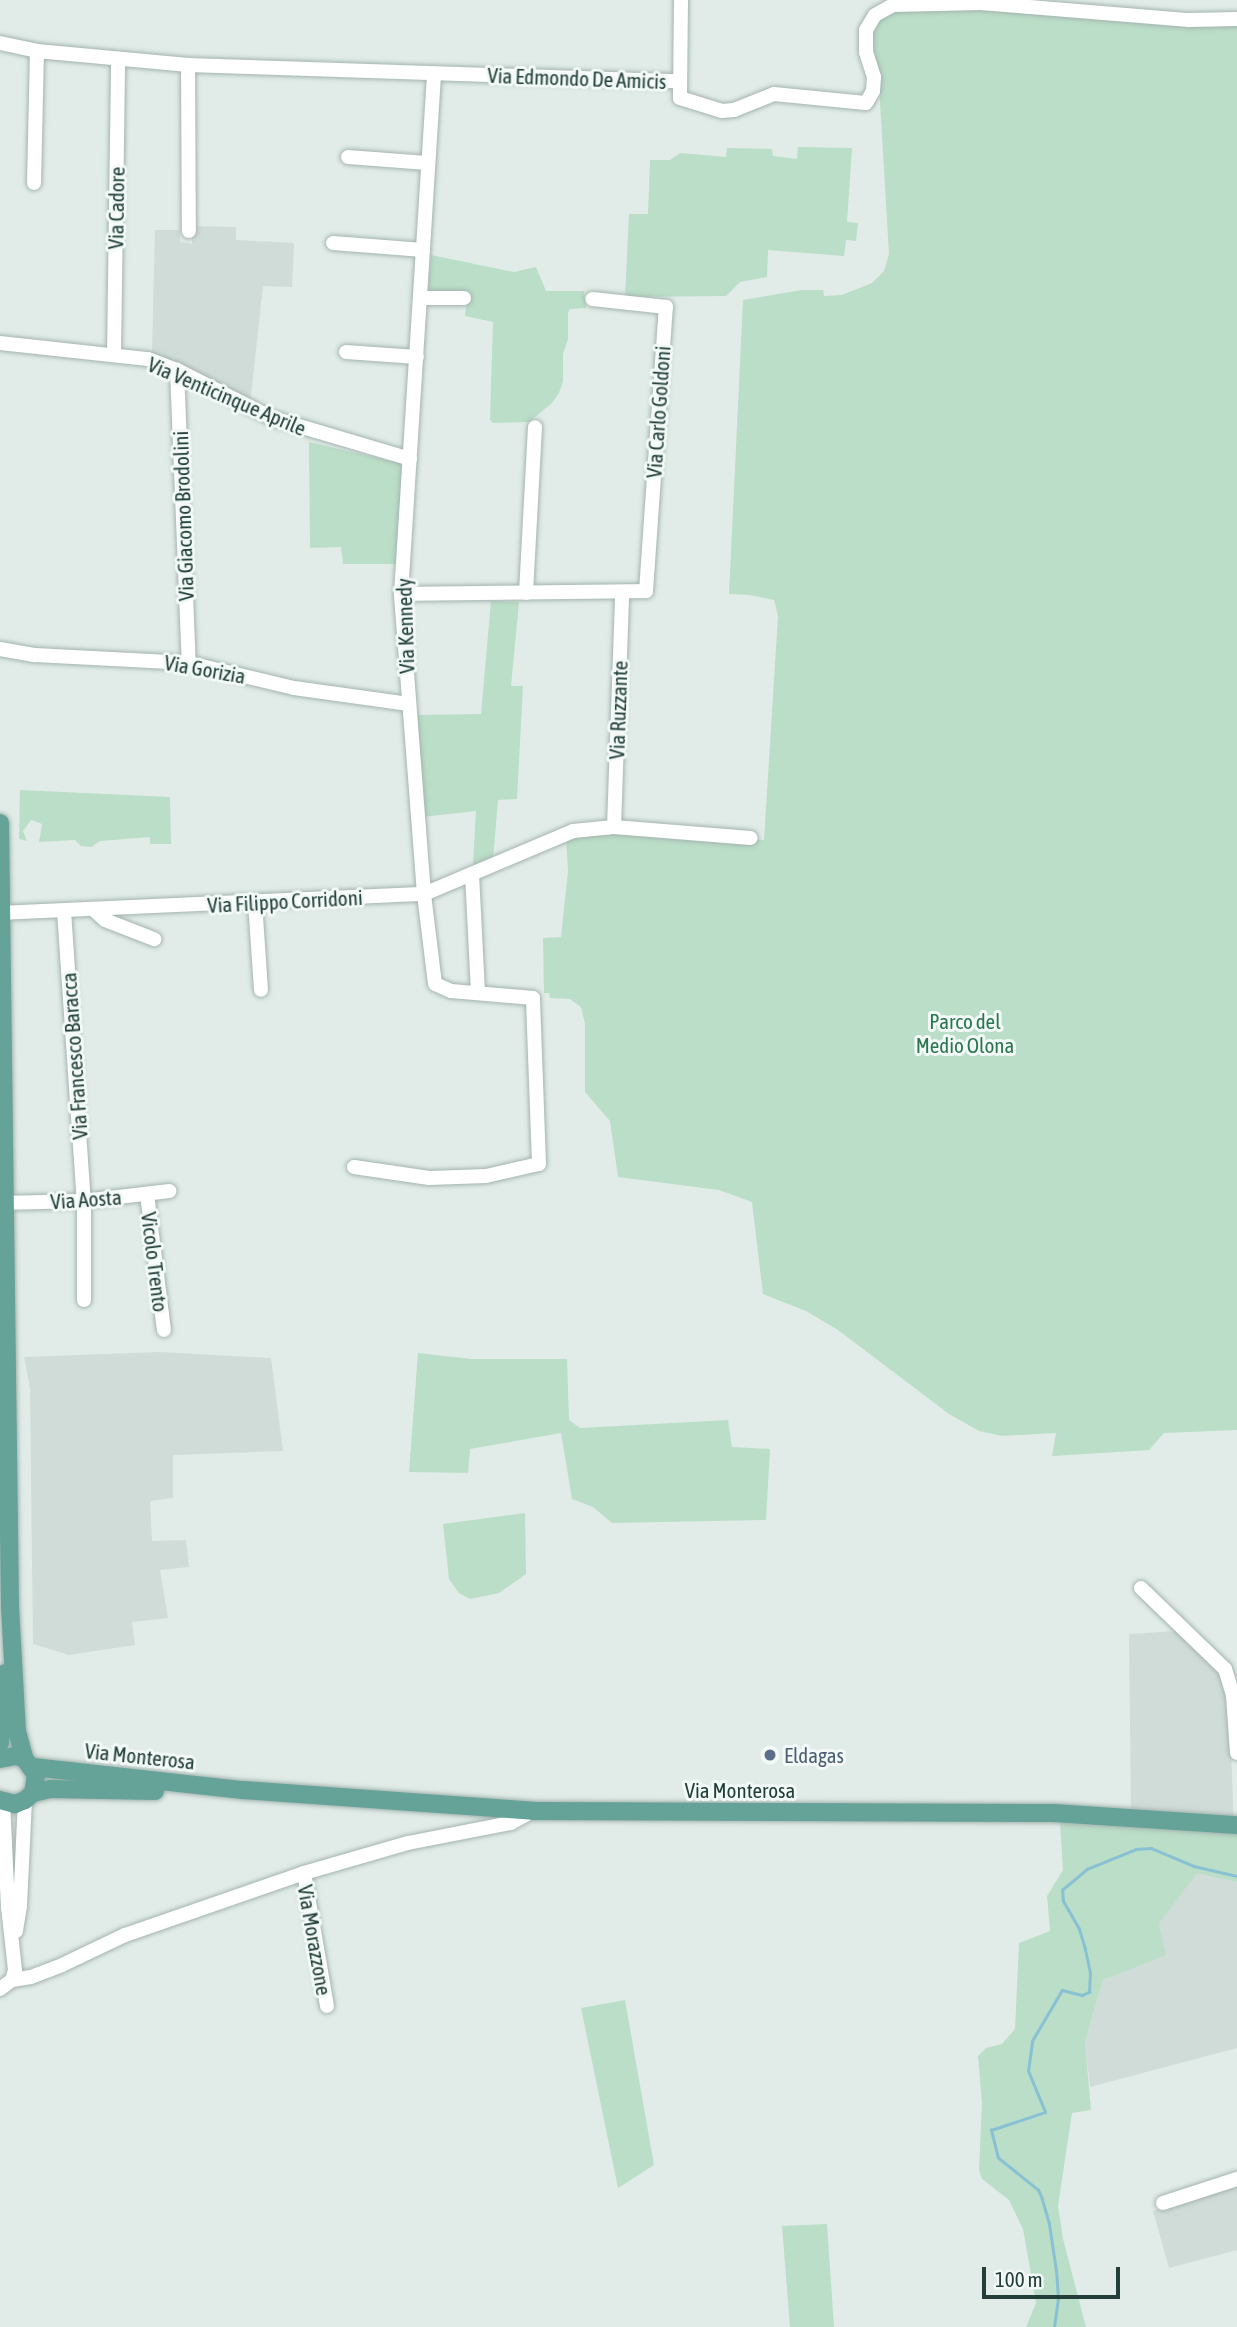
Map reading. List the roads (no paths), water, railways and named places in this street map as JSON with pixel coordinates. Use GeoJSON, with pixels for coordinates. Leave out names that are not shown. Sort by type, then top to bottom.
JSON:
{"type":"FeatureCollection","features":[{"type":"Feature","properties":{"kind":"main road"},"geometry":{"type":"LineString","coordinates":[[0,823],[1,1202],[10,1607],[18,1731],[36,1775],[29,1796]]}},
{"type":"Feature","properties":{"kind":"main road"},"geometry":{"type":"LineString","coordinates":[[0,1743],[10,1607]]}},
{"type":"Feature","properties":{"kind":"main road","name":"Via Monterosa"},"geometry":{"type":"LineString","coordinates":[[0,1759],[16,1756],[29,1763],[243,1790],[533,1811],[1054,1813],[1237,1825]]}},
{"type":"Feature","properties":{"kind":"main road","name":"Via Monterosa"},"geometry":{"type":"LineString","coordinates":[[2,1801],[15,1804],[50,1789],[243,1790]]}},
{"type":"Feature","properties":{"kind":"street"},"geometry":{"type":"LineString","coordinates":[[678,81],[681,0]]}},
{"type":"Feature","properties":{"kind":"street","name":"Via Edmondo De Amicis"},"geometry":{"type":"LineString","coordinates":[[0,43],[37,51],[188,65],[678,81],[680,98],[722,111],[734,110],[774,94],[866,103],[873,91],[874,77],[866,52],[866,30],[875,15],[892,5],[980,1],[1189,19],[1237,19]]}},
{"type":"Feature","properties":{"kind":"street"},"geometry":{"type":"LineString","coordinates":[[34,183],[37,51]]}},
{"type":"Feature","properties":{"kind":"street","name":"Via Cadore"},"geometry":{"type":"LineString","coordinates":[[114,355],[118,60]]}},
{"type":"Feature","properties":{"kind":"street"},"geometry":{"type":"LineString","coordinates":[[188,65],[189,232]]}},
{"type":"Feature","properties":{"kind":"street","name":"Via Kennedy"},"geometry":{"type":"LineString","coordinates":[[434,75],[401,594],[424,894],[435,984],[451,991],[478,993]]}},
{"type":"Feature","properties":{"kind":"street"},"geometry":{"type":"LineString","coordinates":[[348,157],[427,163]]}},
{"type":"Feature","properties":{"kind":"street"},"geometry":{"type":"LineString","coordinates":[[332,243],[423,250]]}},
{"type":"Feature","properties":{"kind":"street"},"geometry":{"type":"LineString","coordinates":[[421,298],[464,298]]}},
{"type":"Feature","properties":{"kind":"street","name":"Via Carlo Goldoni"},"geometry":{"type":"LineString","coordinates":[[592,299],[666,307],[646,591],[622,593]]}},
{"type":"Feature","properties":{"kind":"street","name":"Via Venticinque Aprile"},"geometry":{"type":"LineString","coordinates":[[0,342],[148,359],[177,370],[272,418],[410,459]]}},
{"type":"Feature","properties":{"kind":"street"},"geometry":{"type":"LineString","coordinates":[[346,352],[417,357]]}},
{"type":"Feature","properties":{"kind":"street","name":"Via Giacomo Brodolini"},"geometry":{"type":"LineString","coordinates":[[177,370],[190,663]]}},
{"type":"Feature","properties":{"kind":"street"},"geometry":{"type":"LineString","coordinates":[[526,593],[535,427]]}},
{"type":"Feature","properties":{"kind":"street"},"geometry":{"type":"LineString","coordinates":[[401,594],[622,593]]}},
{"type":"Feature","properties":{"kind":"street","name":"Via Ruzzante"},"geometry":{"type":"LineString","coordinates":[[614,827],[622,593]]}},
{"type":"Feature","properties":{"kind":"street","name":"Via Gorizia"},"geometry":{"type":"LineString","coordinates":[[0,649],[35,655],[190,663],[294,688],[409,704]]}},
{"type":"Feature","properties":{"kind":"street","name":"Via Filippo Corridoni"},"geometry":{"type":"LineString","coordinates":[[0,913],[424,894],[573,831],[614,827],[751,838]]}},
{"type":"Feature","properties":{"kind":"street"},"geometry":{"type":"LineString","coordinates":[[354,1167],[429,1178],[486,1177],[539,1164],[533,998],[478,993],[472,874]]}},
{"type":"Feature","properties":{"kind":"street"},"geometry":{"type":"LineString","coordinates":[[255,902],[261,990]]}},
{"type":"Feature","properties":{"kind":"street"},"geometry":{"type":"LineString","coordinates":[[94,910],[106,920],[154,939]]}},
{"type":"Feature","properties":{"kind":"street","name":"Via Francesco Baracca"},"geometry":{"type":"LineString","coordinates":[[64,912],[84,1201],[84,1300]]}},
{"type":"Feature","properties":{"kind":"street","name":"Via Aosta"},"geometry":{"type":"LineString","coordinates":[[1,1202],[84,1201],[169,1191]]}},
{"type":"Feature","properties":{"kind":"street","name":"Vicolo Trento"},"geometry":{"type":"LineString","coordinates":[[147,1194],[164,1330]]}},
{"type":"Feature","properties":{"kind":"street"},"geometry":{"type":"LineString","coordinates":[[1141,1588],[1225,1669],[1233,1695],[1237,1754]]}},
{"type":"Feature","properties":{"kind":"street"},"geometry":{"type":"LineString","coordinates":[[14,1939],[20,1906],[29,1796]]}},
{"type":"Feature","properties":{"kind":"street"},"geometry":{"type":"LineString","coordinates":[[2,1801],[8,1907],[14,1939],[15,1970],[6,1985]]}},
{"type":"Feature","properties":{"kind":"street"},"geometry":{"type":"LineString","coordinates":[[6,1985],[62,1965],[125,1935],[304,1873],[408,1843],[511,1823],[533,1811]]}},
{"type":"Feature","properties":{"kind":"street","name":"Via Morazzone"},"geometry":{"type":"LineString","coordinates":[[304,1873],[327,2006]]}},
{"type":"Feature","properties":{"kind":"street"},"geometry":{"type":"LineString","coordinates":[[1163,2203],[1237,2179]]}},
{"type":"Feature","properties":{"kind":"waterway"},"geometry":{"type":"LineString","coordinates":[[1054,2327],[1058,2298],[1056,2271],[1042,2199],[1038,2190],[998,2158],[991,2130],[1045,2112],[1028,2071],[1032,2041],[1062,1990],[1082,1995],[1089,1992],[1090,1973],[1085,1949],[1079,1929],[1063,1901],[1062,1890],[1087,1869],[1136,1849],[1151,1848],[1194,1866],[1237,1876]]}},
{"type":"Feature","properties":{"kind":"place","name":"Eldagas"},"geometry":{"type":"Point","coordinates":[770,1755]}},
{"type":"Feature","properties":{"kind":"park label","name":"Parco del Medio Olona"},"geometry":{"type":"Point","coordinates":[965,1033]}}]}
